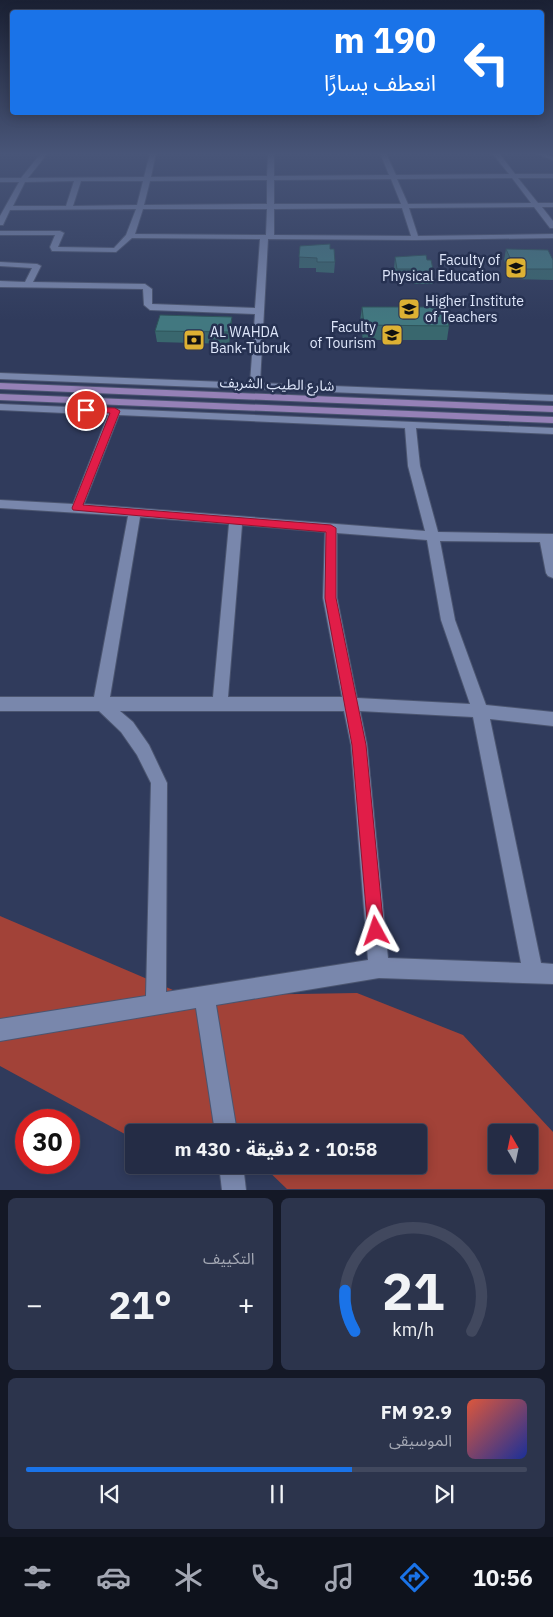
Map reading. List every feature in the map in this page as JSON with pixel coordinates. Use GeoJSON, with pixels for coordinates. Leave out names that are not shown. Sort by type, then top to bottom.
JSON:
{"type":"FeatureCollection","features":[{"type":"Feature","properties":{"kind":"main road","name":"شارع الطيب الشريف"},"geometry":{"type":"LineString","coordinates":[[0,386],[553,409]]}},
{"type":"Feature","properties":{"kind":"main road","name":"شارع الطيب الشريف"},"geometry":{"type":"LineString","coordinates":[[0,397],[553,420]]}},
{"type":"Feature","properties":{"kind":"street"},"geometry":{"type":"LineString","coordinates":[[0,223],[8,209]]}},
{"type":"Feature","properties":{"kind":"street"},"geometry":{"type":"LineString","coordinates":[[0,233],[60,233],[54,247],[55,250],[116,250],[130,236],[139,209]]}},
{"type":"Feature","properties":{"kind":"street"},"geometry":{"type":"LineString","coordinates":[[255,386],[258,310],[270,209]]}},
{"type":"Feature","properties":{"kind":"street"},"geometry":{"type":"LineString","coordinates":[[406,209],[415,238]]}},
{"type":"Feature","properties":{"kind":"street"},"geometry":{"type":"LineString","coordinates":[[538,209],[553,226]]}},
{"type":"Feature","properties":{"kind":"street"},"geometry":{"type":"LineString","coordinates":[[130,236],[415,238],[553,236]]}},
{"type":"Feature","properties":{"kind":"street"},"geometry":{"type":"LineString","coordinates":[[0,264],[37,266],[28,284]]}},
{"type":"Feature","properties":{"kind":"street"},"geometry":{"type":"LineString","coordinates":[[0,284],[145,287],[148,289],[148,305],[150,306],[258,310]]}},
{"type":"Feature","properties":{"kind":"street"},"geometry":{"type":"LineString","coordinates":[[0,376],[553,398]]}},
{"type":"Feature","properties":{"kind":"street"},"geometry":{"type":"LineString","coordinates":[[0,407],[553,431]]}},
{"type":"Feature","properties":{"kind":"street"},"geometry":{"type":"LineString","coordinates":[[77,508],[115,411]]}},
{"type":"Feature","properties":{"kind":"street"},"geometry":{"type":"LineString","coordinates":[[0,1030],[379,968],[543,974],[480,711],[448,620],[433,536],[414,466],[410,424]]}},
{"type":"Feature","properties":{"kind":"street"},"geometry":{"type":"LineString","coordinates":[[0,504],[135,512],[433,536],[549,538],[553,573]]}},
{"type":"Feature","properties":{"kind":"street"},"geometry":{"type":"LineString","coordinates":[[101,703],[135,512]]}},
{"type":"Feature","properties":{"kind":"street"},"geometry":{"type":"LineString","coordinates":[[220,705],[236,520]]}},
{"type":"Feature","properties":{"kind":"street"},"geometry":{"type":"LineString","coordinates":[[331,528],[330,598],[359,745],[379,968]]}},
{"type":"Feature","properties":{"kind":"street"},"geometry":{"type":"LineString","coordinates":[[101,703],[127,727],[143,750],[159,783],[156,1004]]}},
{"type":"Feature","properties":{"kind":"street"},"geometry":{"type":"LineString","coordinates":[[0,704],[350,704],[480,711],[553,719]]}},
{"type":"Feature","properties":{"kind":"street"},"geometry":{"type":"LineString","coordinates":[[204,998],[225,1124]]}},
{"type":"Feature","properties":{"kind":"street"},"geometry":{"type":"LineString","coordinates":[[232,1174],[234,1190]]}},
{"type":"Feature","properties":{"kind":"shaded area"},"geometry":{"type":"Polygon","coordinates":[[[0,916],[187,996],[357,993],[463,1035],[553,1132],[553,1189],[287,1189],[271,1174],[427,1174],[427,1124],[125,1124],[125,1134],[0,1066],[0,916]]]}},
{"type":"Feature","properties":{"kind":"building"},"geometry":{"type":"Polygon","coordinates":[[[330,244],[330,249],[334,249],[335,262],[317,262],[317,258],[299,257],[300,246],[330,244]]]}},
{"type":"Feature","properties":{"kind":"building"},"geometry":{"type":"Polygon","coordinates":[[[506,249],[548,250],[553,260],[553,269],[515,269],[506,249]]]}},
{"type":"Feature","properties":{"kind":"building"},"geometry":{"type":"Polygon","coordinates":[[[426,255],[427,260],[431,260],[434,274],[416,273],[415,269],[397,269],[395,257],[426,255]]]}},
{"type":"Feature","properties":{"kind":"building"},"geometry":{"type":"Polygon","coordinates":[[[362,307],[444,307],[449,326],[364,325],[362,307]]]}},
{"type":"Feature","properties":{"kind":"building"},"geometry":{"type":"Polygon","coordinates":[[[160,315],[232,317],[229,332],[155,331],[160,315]]]}},
{"type":"Feature","properties":{"kind":"place","name":"Faculty of Physical Education"},"geometry":{"type":"Point","coordinates":[516,268]}},
{"type":"Feature","properties":{"kind":"place","name":"Higher Institute of Teachers"},"geometry":{"type":"Point","coordinates":[409,309]}},
{"type":"Feature","properties":{"kind":"place","name":"Faculty of Tourism"},"geometry":{"type":"Point","coordinates":[392,335]}},
{"type":"Feature","properties":{"kind":"place","name":"AL WAHDA Bank-Tubruk"},"geometry":{"type":"Point","coordinates":[194,340]}},
{"type":"Feature","properties":{"kind":"route"},"geometry":{"type":"LineString","coordinates":[[86,410],[115,411],[77,508],[331,528],[330,598],[359,745],[376,931]]}}]}
